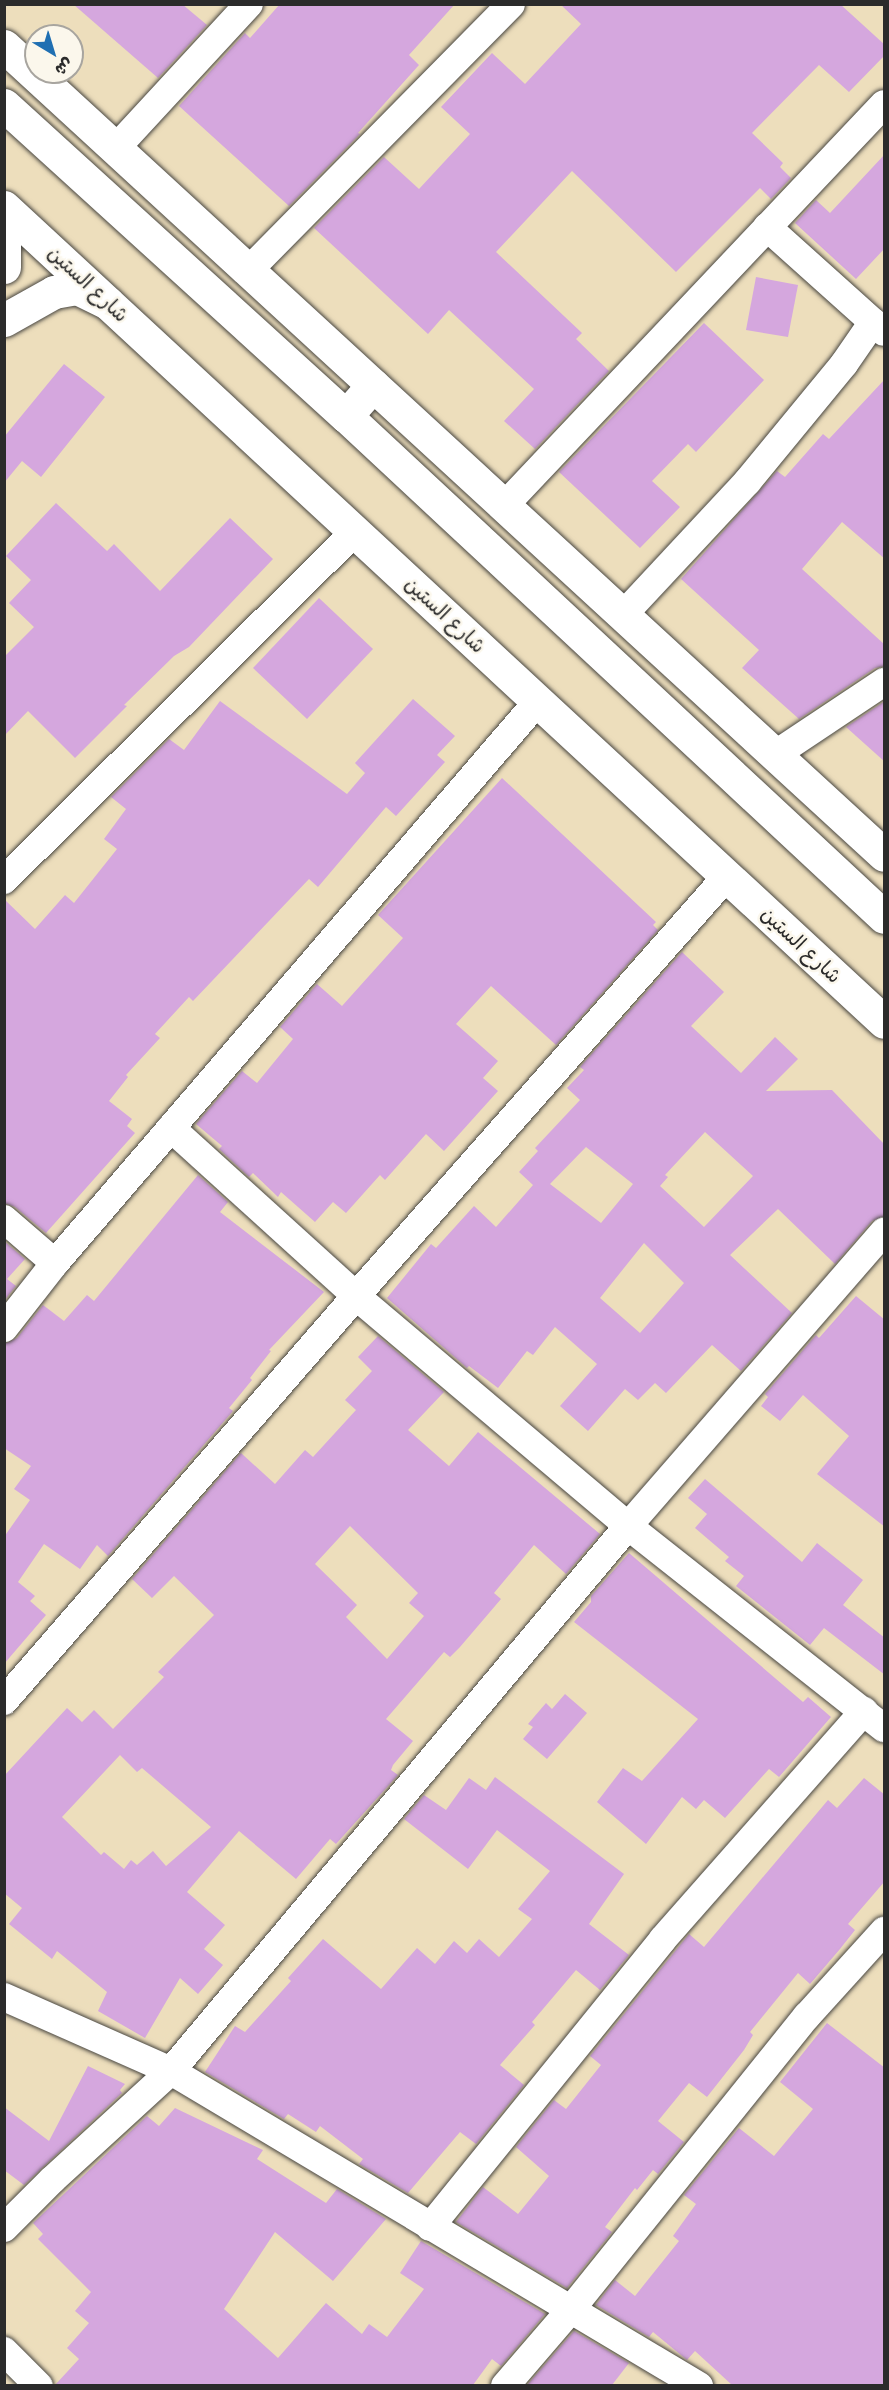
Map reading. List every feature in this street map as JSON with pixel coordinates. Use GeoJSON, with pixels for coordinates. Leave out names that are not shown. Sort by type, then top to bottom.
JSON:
{"type":"FeatureCollection","features":[{"type":"Feature","properties":{"kind":"main road"},"geometry":{"type":"LineString","coordinates":[[4,46],[885,855]]}},
{"type":"Feature","properties":{"kind":"main road"},"geometry":{"type":"LineString","coordinates":[[4,105],[346,416],[885,917]]}},
{"type":"Feature","properties":{"kind":"main road","name":"شارع الستين"},"geometry":{"type":"LineString","coordinates":[[4,207],[885,1022]]}},
{"type":"Feature","properties":{"kind":"main road"},"geometry":{"type":"LineString","coordinates":[[4,230],[7,234],[4,267]]}},
{"type":"Feature","properties":{"kind":"main road"},"geometry":{"type":"LineString","coordinates":[[4,320],[54,292],[77,288],[108,303]]}},
{"type":"Feature","properties":{"kind":"main road"},"geometry":{"type":"LineString","coordinates":[[346,416],[373,385]]}},
{"type":"Feature","properties":{"kind":"street"},"geometry":{"type":"LineString","coordinates":[[116,148],[249,4]]}},
{"type":"Feature","properties":{"kind":"street"},"geometry":{"type":"LineString","coordinates":[[249,270],[511,4]]}},
{"type":"Feature","properties":{"kind":"street"},"geometry":{"type":"LineString","coordinates":[[504,506],[885,104]]}},
{"type":"Feature","properties":{"kind":"street"},"geometry":{"type":"LineString","coordinates":[[622,615],[747,482],[844,364],[879,327],[766,227]]}},
{"type":"Feature","properties":{"kind":"street"},"geometry":{"type":"LineString","coordinates":[[4,880],[355,531]]}},
{"type":"Feature","properties":{"kind":"street"},"geometry":{"type":"LineString","coordinates":[[776,754],[885,682]]}},
{"type":"Feature","properties":{"kind":"street"},"geometry":{"type":"LineString","coordinates":[[4,1328],[55,1263],[538,701]]}},
{"type":"Feature","properties":{"kind":"street"},"geometry":{"type":"LineString","coordinates":[[4,1701],[356,1296],[727,876]]}},
{"type":"Feature","properties":{"kind":"street"},"geometry":{"type":"LineString","coordinates":[[171,1128],[356,1296],[628,1526],[874,1720],[663,1939],[430,2227]]}},
{"type":"Feature","properties":{"kind":"street"},"geometry":{"type":"LineString","coordinates":[[4,1219],[55,1263]]}},
{"type":"Feature","properties":{"kind":"street"},"geometry":{"type":"LineString","coordinates":[[4,2228],[52,2180],[171,2071],[628,1526],[885,1232]]}},
{"type":"Feature","properties":{"kind":"street"},"geometry":{"type":"LineString","coordinates":[[505,2385],[572,2308],[807,2016],[885,1931]]}},
{"type":"Feature","properties":{"kind":"street"},"geometry":{"type":"LineString","coordinates":[[4,1997],[171,2071],[699,2385]]}},
{"type":"Feature","properties":{"kind":"street"},"geometry":{"type":"LineString","coordinates":[[4,2351],[39,2385]]}},
{"type":"Feature","properties":{"kind":"building"},"geometry":{"type":"Polygon","coordinates":[[[73,4],[182,4],[207,25],[158,78],[73,4]]]}},
{"type":"Feature","properties":{"kind":"building"},"geometry":{"type":"Polygon","coordinates":[[[280,4],[455,4],[409,55],[419,65],[358,133],[360,134],[289,206],[179,106],[245,33],[250,38],[280,4]]]}},
{"type":"Feature","properties":{"kind":"building"},"geometry":{"type":"Polygon","coordinates":[[[560,4],[840,4],[885,45],[885,55],[849,92],[819,65],[752,133],[783,163],[780,167],[791,178],[771,199],[760,188],[676,272],[572,171],[496,252],[582,333],[576,339],[609,371],[535,449],[504,421],[534,389],[449,310],[428,334],[314,228],[384,157],[419,189],[470,134],[441,107],[492,53],[525,84],[581,24],[560,4]]]}},
{"type":"Feature","properties":{"kind":"building"},"geometry":{"type":"Polygon","coordinates":[[[885,154],[885,248],[856,279],[795,223],[816,200],[830,213],[885,154]]]}},
{"type":"Feature","properties":{"kind":"building"},"geometry":{"type":"Polygon","coordinates":[[[756,277],[798,285],[788,337],[746,330],[756,277]]]}},
{"type":"Feature","properties":{"kind":"building"},"geometry":{"type":"Polygon","coordinates":[[[704,323],[764,380],[696,452],[688,444],[652,481],[680,507],[640,548],[559,472],[704,323]]]}},
{"type":"Feature","properties":{"kind":"building"},"geometry":{"type":"Polygon","coordinates":[[[64,364],[105,397],[41,477],[22,461],[4,483],[4,437],[64,364]]]}},
{"type":"Feature","properties":{"kind":"building"},"geometry":{"type":"Polygon","coordinates":[[[885,379],[885,559],[842,522],[802,569],[885,645],[885,666],[875,668],[799,719],[742,668],[759,650],[681,579],[777,471],[785,477],[823,434],[829,439],[885,379]]]}},
{"type":"Feature","properties":{"kind":"building"},"geometry":{"type":"Polygon","coordinates":[[[56,503],[107,551],[114,544],[160,591],[230,518],[273,559],[189,647],[174,656],[124,705],[127,706],[75,758],[28,711],[4,736],[4,657],[34,627],[9,603],[31,580],[6,556],[56,503]]]}},
{"type":"Feature","properties":{"kind":"building"},"geometry":{"type":"Polygon","coordinates":[[[319,598],[373,649],[307,719],[253,668],[319,598]]]}},
{"type":"Feature","properties":{"kind":"building"},"geometry":{"type":"Polygon","coordinates":[[[413,699],[455,736],[437,755],[445,762],[396,816],[386,807],[318,887],[309,879],[193,1001],[189,997],[155,1034],[160,1038],[126,1075],[128,1077],[109,1101],[132,1119],[127,1126],[135,1133],[46,1233],[15,1207],[4,1203],[4,899],[35,929],[65,895],[74,903],[117,849],[104,839],[126,809],[111,797],[169,739],[184,750],[220,701],[347,794],[365,773],[355,763],[413,699]]]}},
{"type":"Feature","properties":{"kind":"building"},"geometry":{"type":"Polygon","coordinates":[[[885,701],[885,762],[846,727],[885,701]]]}},
{"type":"Feature","properties":{"kind":"building"},"geometry":{"type":"Polygon","coordinates":[[[502,778],[656,922],[653,925],[658,930],[556,1045],[491,986],[456,1024],[498,1061],[483,1078],[498,1091],[444,1151],[426,1134],[385,1180],[380,1175],[346,1213],[333,1202],[315,1222],[281,1192],[278,1197],[253,1173],[249,1177],[219,1149],[222,1146],[196,1124],[242,1071],[257,1083],[293,1039],[280,1027],[317,984],[342,1006],[403,938],[378,915],[502,778]]]}},
{"type":"Feature","properties":{"kind":"building"},"geometry":{"type":"Polygon","coordinates":[[[682,952],[724,992],[691,1026],[741,1073],[775,1037],[798,1059],[766,1091],[832,1090],[885,1145],[885,1216],[872,1221],[835,1264],[778,1209],[730,1255],[792,1313],[741,1371],[712,1345],[666,1393],[655,1383],[638,1400],[625,1389],[588,1431],[560,1406],[597,1364],[555,1327],[533,1355],[527,1351],[498,1388],[469,1366],[467,1368],[387,1298],[431,1244],[436,1248],[474,1206],[496,1227],[533,1185],[519,1172],[538,1151],[535,1148],[580,1100],[567,1088],[584,1070],[580,1067],[682,952]],[[705,1132],[665,1175],[668,1177],[660,1186],[704,1227],[753,1176],[705,1132]],[[586,1147],[550,1184],[601,1223],[633,1184],[586,1147]],[[644,1243],[600,1298],[640,1333],[684,1283],[644,1243]]]}},
{"type":"Feature","properties":{"kind":"building"},"geometry":{"type":"Polygon","coordinates":[[[198,1175],[228,1202],[220,1212],[324,1292],[269,1350],[271,1351],[250,1378],[252,1380],[229,1408],[233,1411],[108,1556],[97,1545],[80,1569],[44,1544],[18,1582],[35,1596],[30,1601],[46,1615],[4,1664],[4,1537],[30,1500],[14,1489],[31,1466],[4,1448],[4,1344],[17,1338],[43,1305],[64,1321],[87,1295],[94,1301],[198,1175]]]}},
{"type":"Feature","properties":{"kind":"building"},"geometry":{"type":"Polygon","coordinates":[[[4,1241],[25,1259],[7,1279],[16,1286],[4,1301],[4,1241]]]}},
{"type":"Feature","properties":{"kind":"building"},"geometry":{"type":"Polygon","coordinates":[[[856,1296],[885,1320],[885,1527],[817,1474],[849,1436],[803,1395],[780,1421],[761,1406],[768,1397],[765,1394],[816,1335],[819,1338],[856,1296]]]}},
{"type":"Feature","properties":{"kind":"building"},"geometry":{"type":"Polygon","coordinates":[[[378,1336],[444,1392],[408,1430],[449,1466],[478,1432],[600,1534],[566,1574],[534,1545],[494,1593],[501,1599],[450,1657],[444,1652],[386,1719],[413,1741],[393,1765],[391,1770],[398,1775],[336,1844],[330,1839],[296,1879],[239,1831],[187,1892],[225,1925],[204,1949],[223,1965],[198,1994],[180,1978],[145,2038],[98,2011],[107,1992],[57,1951],[52,1959],[9,1924],[22,1908],[4,1893],[4,1776],[67,1708],[82,1722],[94,1710],[113,1729],[164,1677],[158,1672],[214,1615],[174,1576],[152,1598],[132,1579],[241,1453],[275,1484],[305,1450],[313,1457],[356,1410],[345,1400],[372,1371],[358,1357],[378,1336]],[[350,1526],[315,1564],[357,1605],[346,1617],[387,1659],[424,1616],[409,1603],[418,1593],[350,1526]],[[120,1755],[62,1817],[101,1855],[104,1852],[124,1869],[131,1860],[137,1865],[153,1851],[166,1866],[211,1827],[142,1768],[137,1772],[120,1755]]]}},
{"type":"Feature","properties":{"kind":"building"},"geometry":{"type":"Polygon","coordinates":[[[705,1479],[802,1562],[817,1543],[863,1580],[843,1605],[885,1638],[885,1675],[824,1628],[810,1645],[736,1586],[744,1576],[725,1561],[729,1557],[695,1528],[707,1514],[688,1498],[705,1479]]]}},
{"type":"Feature","properties":{"kind":"building"},"geometry":{"type":"Polygon","coordinates":[[[629,1553],[803,1702],[808,1697],[831,1717],[779,1777],[769,1769],[725,1818],[704,1800],[696,1809],[682,1797],[646,1844],[597,1802],[623,1768],[642,1781],[698,1719],[574,1622],[591,1602],[591,1596],[629,1553]]]}},
{"type":"Feature","properties":{"kind":"building"},"geometry":{"type":"Polygon","coordinates":[[[565,1694],[587,1713],[547,1759],[523,1739],[533,1727],[528,1724],[546,1703],[552,1709],[565,1694]]]}},
{"type":"Feature","properties":{"kind":"building"},"geometry":{"type":"Polygon","coordinates":[[[495,1777],[624,1874],[589,1924],[629,1955],[600,1990],[576,1970],[532,2022],[535,2025],[500,2065],[524,2085],[476,2144],[460,2132],[408,2193],[359,2164],[363,2159],[320,2126],[316,2132],[288,2114],[284,2119],[205,2072],[235,2026],[245,2032],[291,1981],[288,1978],[323,1939],[381,1989],[417,1948],[435,1964],[454,1941],[467,1953],[479,1939],[499,1957],[532,1919],[518,1909],[550,1871],[497,1830],[468,1869],[404,1819],[424,1795],[446,1810],[469,1778],[486,1790],[495,1777]]]}},
{"type":"Feature","properties":{"kind":"building"},"geometry":{"type":"Polygon","coordinates":[[[864,1778],[885,1795],[885,1881],[848,1924],[855,1930],[810,1984],[798,1973],[750,2032],[753,2035],[744,2050],[707,2097],[689,2083],[658,2121],[684,2142],[658,2174],[653,2170],[637,2190],[635,2188],[605,2227],[612,2232],[567,2288],[456,2222],[483,2187],[518,2214],[549,2176],[516,2147],[554,2100],[566,2109],[601,2065],[590,2056],[689,1934],[704,1947],[828,1800],[837,1808],[864,1778]]]}},
{"type":"Feature","properties":{"kind":"building"},"geometry":{"type":"Polygon","coordinates":[[[827,2023],[885,2068],[885,2385],[732,2385],[695,2351],[687,2360],[653,2332],[649,2337],[596,2305],[615,2280],[635,2296],[679,2241],[673,2236],[696,2204],[684,2195],[739,2128],[774,2156],[813,2109],[780,2082],[827,2023]]]}},
{"type":"Feature","properties":{"kind":"building"},"geometry":{"type":"Polygon","coordinates":[[[88,2066],[125,2084],[120,2090],[122,2093],[24,2185],[4,2170],[4,2107],[49,2141],[88,2066]]]}},
{"type":"Feature","properties":{"kind":"building"},"geometry":{"type":"Polygon","coordinates":[[[175,2108],[263,2150],[257,2159],[326,2203],[337,2189],[386,2219],[333,2281],[275,2232],[224,2309],[278,2358],[326,2303],[362,2334],[369,2324],[387,2337],[424,2289],[400,2273],[421,2241],[545,2314],[501,2366],[492,2359],[473,2385],[55,2385],[79,2359],[67,2348],[89,2323],[75,2311],[91,2292],[38,2239],[43,2234],[33,2223],[147,2116],[159,2126],[175,2108]]]}},
{"type":"Feature","properties":{"kind":"building"},"geometry":{"type":"Polygon","coordinates":[[[574,2331],[629,2363],[612,2385],[527,2385],[574,2331]]]}}]}
